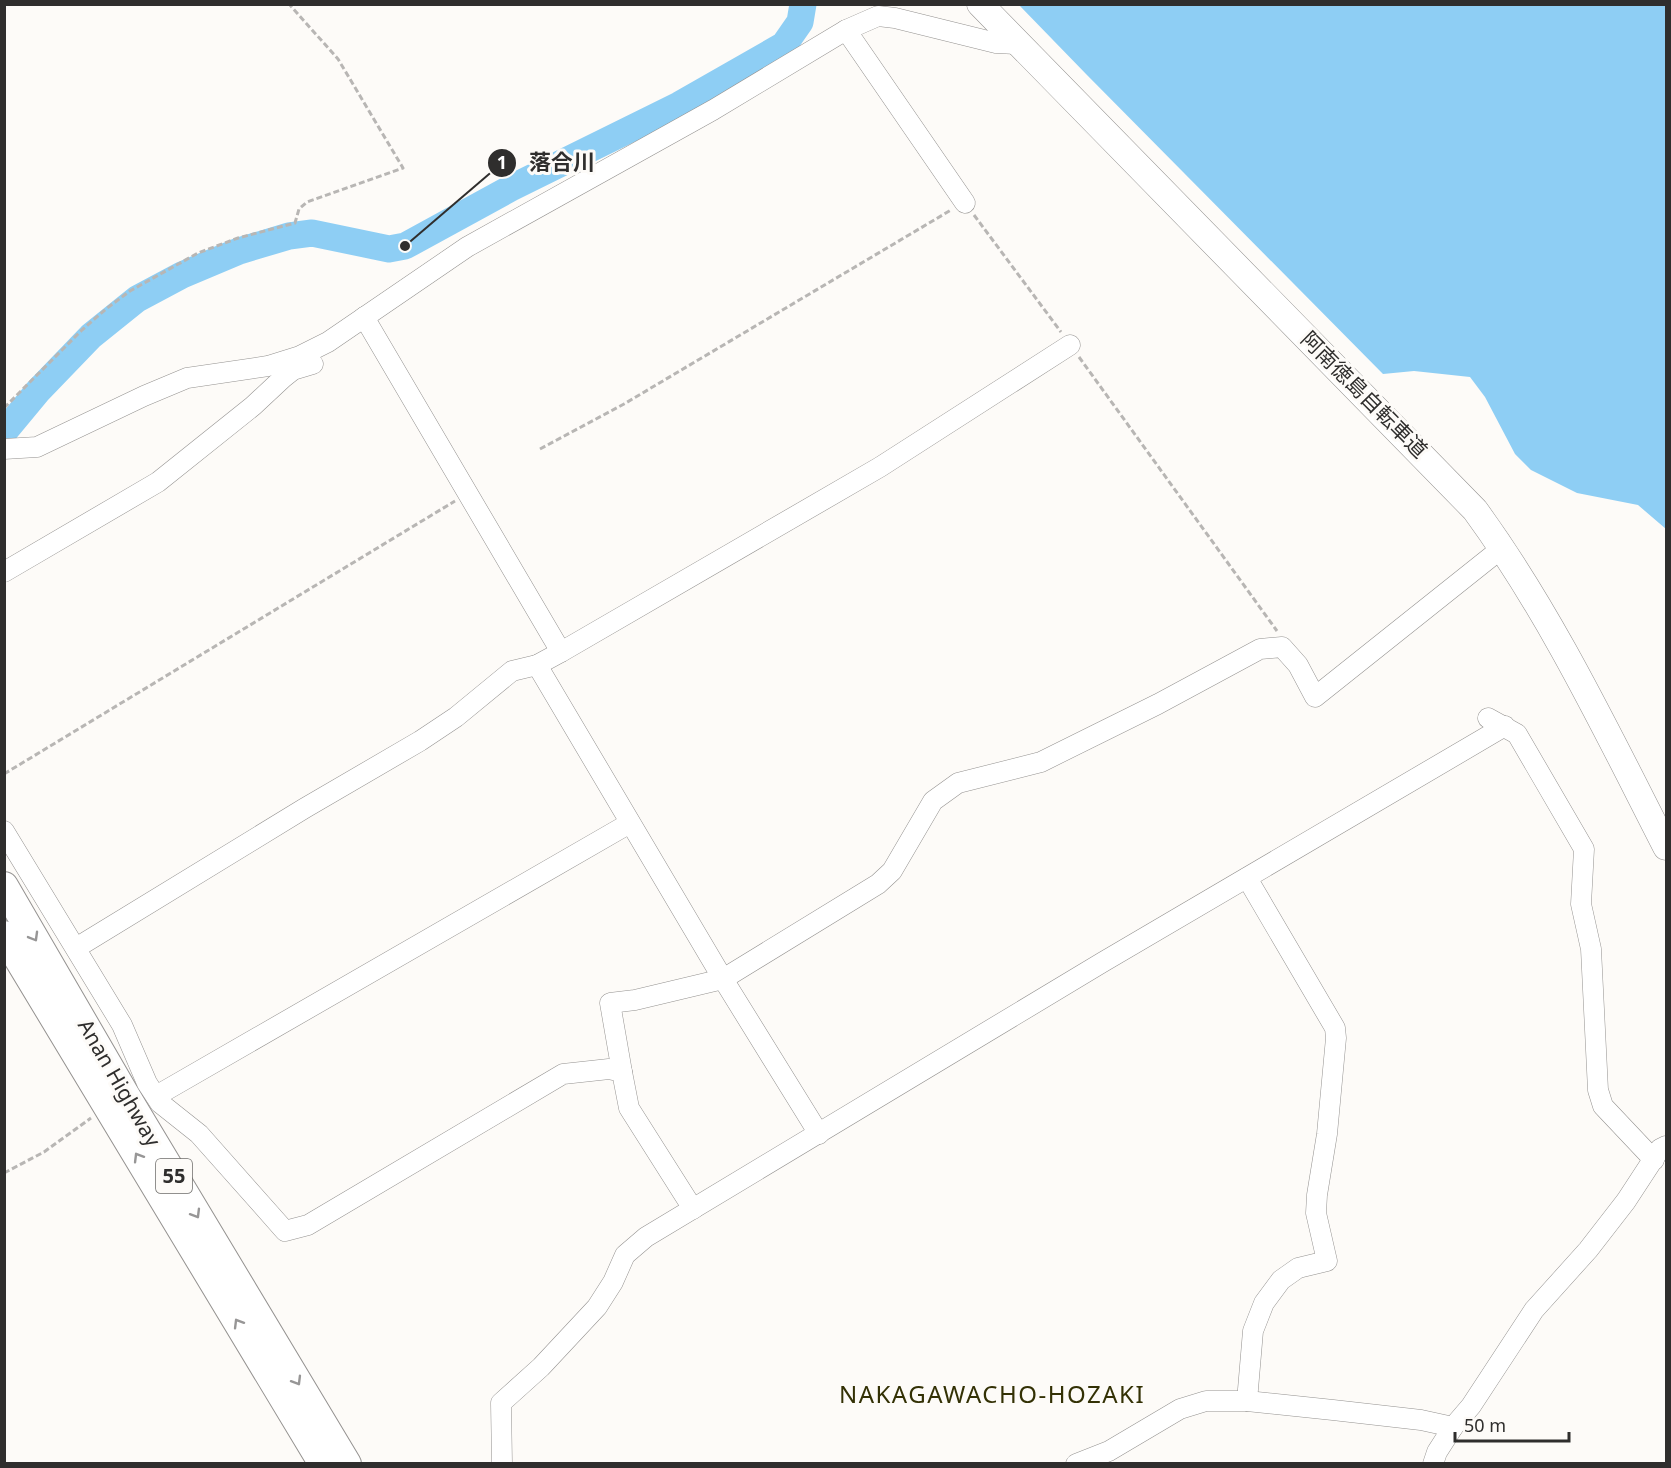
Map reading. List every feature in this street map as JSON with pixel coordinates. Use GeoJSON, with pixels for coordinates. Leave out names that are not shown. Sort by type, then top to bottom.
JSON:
{"type":"FeatureCollection","features":[{"type":"Feature","properties":{"kind":"highway","name":"Anan Highway"},"geometry":{"type":"LineString","coordinates":[[4,886],[134,1095],[347,1464]]}},
{"type":"Feature","properties":{"kind":"highway","name":"Anan Highway"},"geometry":{"type":"LineString","coordinates":[[4,935],[134,1095],[323,1464]]}},
{"type":"Feature","properties":{"kind":"main road","name":"阿南徳島自転車道"},"geometry":{"type":"LineString","coordinates":[[980,4],[1435,467],[1474,510],[1502,548],[1545,618],[1666,847]]}},
{"type":"Feature","properties":{"kind":"street"},"geometry":{"type":"LineString","coordinates":[[4,572],[158,483],[254,406],[293,370],[326,357],[367,322],[467,247],[713,110],[877,10],[895,18],[996,43],[1017,44]]}},
{"type":"Feature","properties":{"kind":"street"},"geometry":{"type":"LineString","coordinates":[[846,30],[965,202]]}},
{"type":"Feature","properties":{"kind":"street"},"geometry":{"type":"LineString","coordinates":[[6,449],[37,447],[187,378],[268,366],[300,356],[367,322]]}},
{"type":"Feature","properties":{"kind":"street"},"geometry":{"type":"LineString","coordinates":[[367,322],[561,652]]}},
{"type":"Feature","properties":{"kind":"street"},"geometry":{"type":"LineString","coordinates":[[76,948],[305,807],[420,741],[456,717],[512,670],[537,664],[561,652],[880,467],[1070,345]]}},
{"type":"Feature","properties":{"kind":"street"},"geometry":{"type":"LineString","coordinates":[[693,1209],[629,1108],[610,1003],[635,1000],[723,979],[878,884],[892,871],[933,801],[958,783],[1041,762],[1158,704],[1260,649],[1282,647],[1298,665],[1315,697],[1502,548]]}},
{"type":"Feature","properties":{"kind":"street"},"geometry":{"type":"LineString","coordinates":[[537,664],[723,979],[819,1134]]}},
{"type":"Feature","properties":{"kind":"street"},"geometry":{"type":"LineString","coordinates":[[502,1464],[501,1403],[541,1367],[597,1307],[613,1282],[625,1255],[646,1237],[1247,878],[1496,722],[1516,734],[1584,849],[1581,904],[1591,950],[1598,1090],[1602,1106],[1662,1150],[1588,1250],[1534,1310],[1471,1406],[1453,1427],[1437,1452],[1433,1464]]}},
{"type":"Feature","properties":{"kind":"street"},"geometry":{"type":"LineString","coordinates":[[134,1095],[630,823]]}},
{"type":"Feature","properties":{"kind":"street"},"geometry":{"type":"LineString","coordinates":[[4,831],[122,1025],[134,1095]]}},
{"type":"Feature","properties":{"kind":"street"},"geometry":{"type":"LineString","coordinates":[[1247,878],[1335,1028],[1336,1038],[1328,1134],[1316,1213],[1327,1261],[1298,1268],[1281,1280],[1264,1304],[1253,1331],[1247,1401]]}},
{"type":"Feature","properties":{"kind":"street"},"geometry":{"type":"LineString","coordinates":[[134,1095],[160,1102],[199,1134],[285,1231],[308,1225],[563,1074],[609,1069],[622,1072]]}},
{"type":"Feature","properties":{"kind":"street"},"geometry":{"type":"LineString","coordinates":[[1076,1464],[1109,1451],[1180,1409],[1206,1401],[1247,1401],[1421,1420],[1453,1427]]}},
{"type":"Feature","properties":{"kind":"path"},"geometry":{"type":"LineString","coordinates":[[4,408],[82,330],[130,291],[198,253],[238,238],[295,224],[298,209],[307,202],[403,168],[338,58],[289,4]]}},
{"type":"Feature","properties":{"kind":"path"},"geometry":{"type":"LineString","coordinates":[[540,448],[633,399],[965,202],[1281,637],[1282,647]]}},
{"type":"Feature","properties":{"kind":"path"},"geometry":{"type":"LineString","coordinates":[[4,774],[460,498]]}},
{"type":"Feature","properties":{"kind":"path"},"geometry":{"type":"LineString","coordinates":[[4,1173],[44,1152],[134,1095]]}},
{"type":"Feature","properties":{"kind":"water"},"geometry":{"type":"Polygon","coordinates":[[[1019,5],[1666,5],[1666,529],[1638,505],[1577,493],[1531,470],[1515,454],[1485,397],[1470,377],[1414,371],[1383,374],[1019,5]]]}},
{"type":"Feature","properties":{"kind":"waterway"},"geometry":{"type":"LineString","coordinates":[[4,432],[38,391],[91,336],[137,299],[182,275],[239,251],[289,236],[312,233],[389,249],[405,246],[511,188],[679,105],[784,45],[800,22],[803,4]]}},
{"type":"Feature","properties":{"kind":"place","name":"落合川"},"geometry":{"type":"Point","coordinates":[405,246]}},
{"type":"Feature","properties":{"kind":"district","name":"NAKAGAWACHO-HOZAKI"},"geometry":{"type":"Point","coordinates":[992,1395]}}]}
